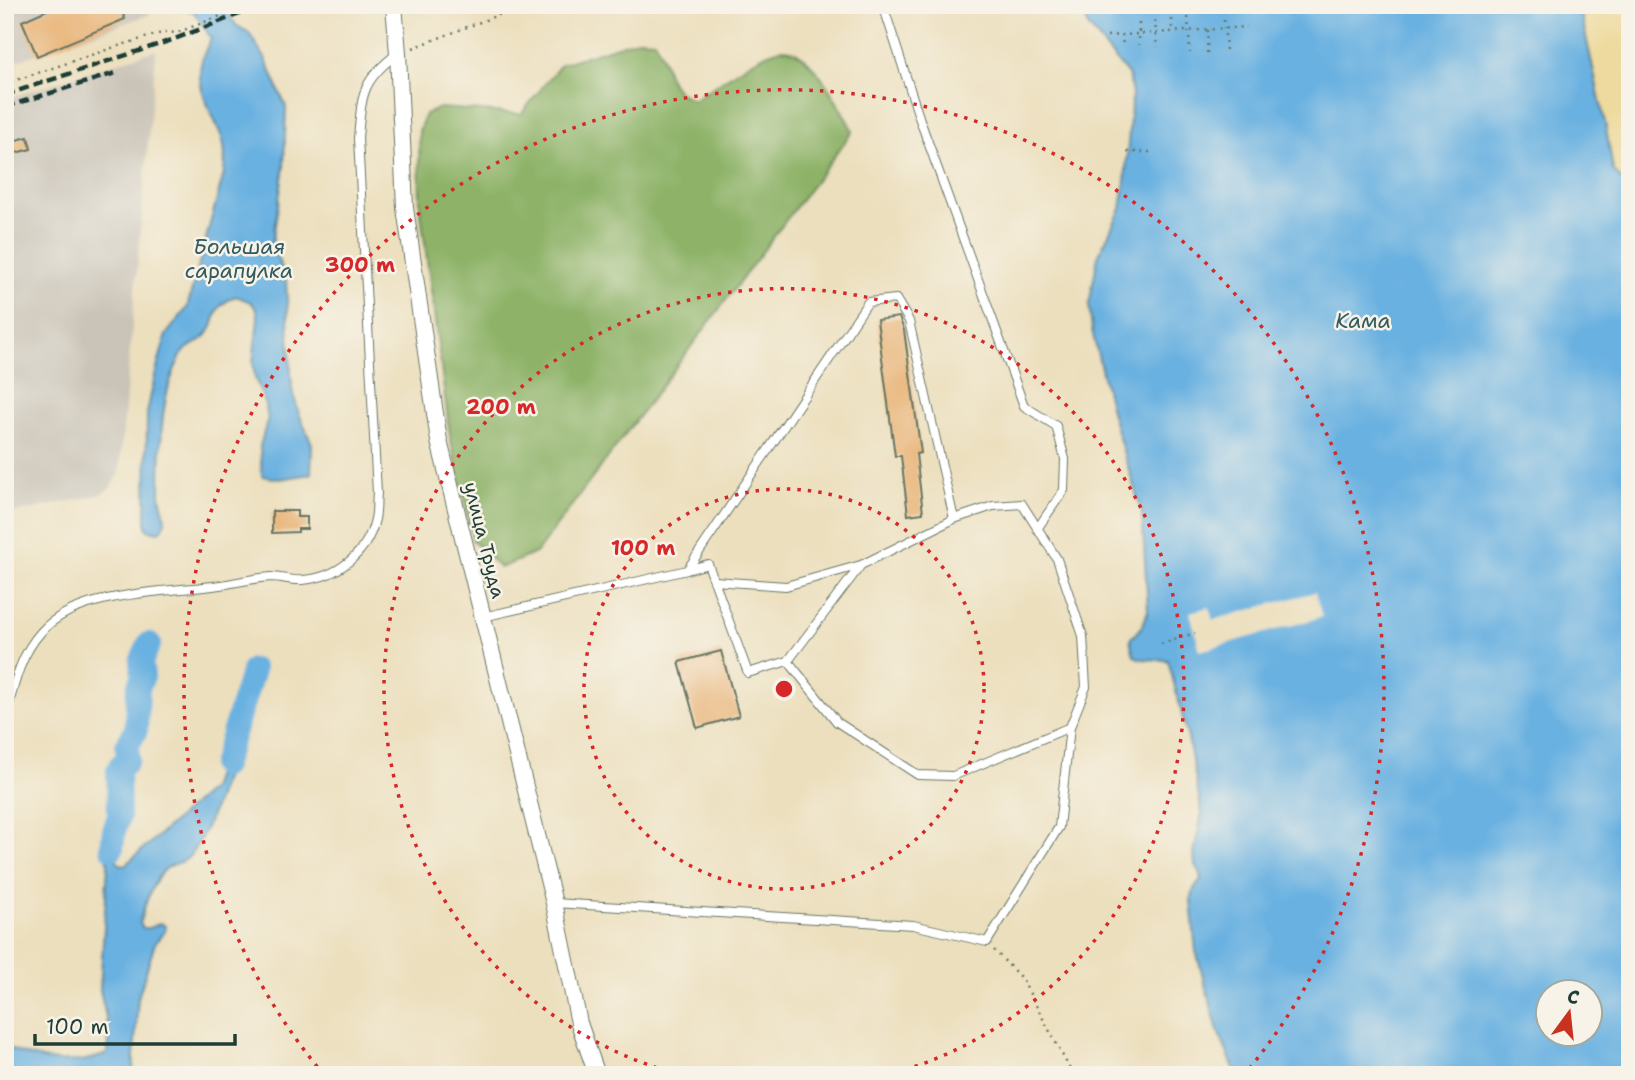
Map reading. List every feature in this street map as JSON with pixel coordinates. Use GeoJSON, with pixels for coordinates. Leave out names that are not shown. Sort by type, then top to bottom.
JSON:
{"type":"FeatureCollection","features":[{"type":"Feature","properties":{"kind":"street","name":"улица Труда"},"geometry":{"type":"LineString","coordinates":[[394,5],[405,208],[439,441],[554,903],[579,1023],[597,1075]]}},
{"type":"Feature","properties":{"kind":"lane"},"geometry":{"type":"LineString","coordinates":[[883,5],[920,120],[1024,406],[1056,426],[1065,459],[1064,490],[1037,528]]}},
{"type":"Feature","properties":{"kind":"lane"},"geometry":{"type":"LineString","coordinates":[[5,720],[17,674],[28,649],[41,631],[59,615],[83,604],[110,599],[270,577],[303,580],[329,574],[351,562],[365,543],[375,520],[377,493],[358,138],[362,97],[376,70],[398,53]]}},
{"type":"Feature","properties":{"kind":"lane"},"geometry":{"type":"LineString","coordinates":[[687,570],[868,302],[896,299],[909,321],[954,520]]}},
{"type":"Feature","properties":{"kind":"lane"},"geometry":{"type":"LineString","coordinates":[[554,903],[913,926],[987,942],[1059,827],[1070,727],[1086,687],[1083,636],[1057,559],[1022,505],[993,506],[954,520],[861,565],[786,586],[714,580]]}},
{"type":"Feature","properties":{"kind":"lane"},"geometry":{"type":"LineString","coordinates":[[483,617],[708,564],[748,673],[788,661],[861,565]]}},
{"type":"Feature","properties":{"kind":"lane"},"geometry":{"type":"LineString","coordinates":[[788,661],[837,722],[918,775],[953,776],[1070,727]]}},
{"type":"Feature","properties":{"kind":"path"},"geometry":{"type":"LineString","coordinates":[[5,84],[165,32],[176,33],[249,5]]}},
{"type":"Feature","properties":{"kind":"path"},"geometry":{"type":"LineString","coordinates":[[398,53],[524,5]]}},
{"type":"Feature","properties":{"kind":"path"},"geometry":{"type":"LineString","coordinates":[[1188,18],[1190,53]]}},
{"type":"Feature","properties":{"kind":"path"},"geometry":{"type":"LineString","coordinates":[[1172,19],[1172,31]]}},
{"type":"Feature","properties":{"kind":"path"},"geometry":{"type":"LineString","coordinates":[[1155,20],[1157,48]]}},
{"type":"Feature","properties":{"kind":"path"},"geometry":{"type":"LineString","coordinates":[[1224,20],[1226,51]]}},
{"type":"Feature","properties":{"kind":"path"},"geometry":{"type":"LineString","coordinates":[[1139,23],[1139,46]]}},
{"type":"Feature","properties":{"kind":"path"},"geometry":{"type":"LineString","coordinates":[[1107,36],[1247,27]]}},
{"type":"Feature","properties":{"kind":"path"},"geometry":{"type":"LineString","coordinates":[[1207,53],[1208,28]]}},
{"type":"Feature","properties":{"kind":"path"},"geometry":{"type":"LineString","coordinates":[[1122,34],[1123,47]]}},
{"type":"Feature","properties":{"kind":"path"},"geometry":{"type":"LineString","coordinates":[[1127,152],[1153,152]]}},
{"type":"Feature","properties":{"kind":"path"},"geometry":{"type":"LineString","coordinates":[[1161,644],[1195,633]]}},
{"type":"Feature","properties":{"kind":"path"},"geometry":{"type":"LineString","coordinates":[[987,942],[1022,979],[1073,1075]]}},
{"type":"Feature","properties":{"kind":"shaded area"},"geometry":{"type":"Polygon","coordinates":[[[5,5],[145,5],[151,14],[5,65],[5,5]]]}},
{"type":"Feature","properties":{"kind":"shaded area"},"geometry":{"type":"Polygon","coordinates":[[[156,50],[119,475],[109,489],[98,495],[5,515],[5,99],[156,50]]]}},
{"type":"Feature","properties":{"kind":"green space"},"geometry":{"type":"Polygon","coordinates":[[[639,39],[654,40],[671,82],[683,95],[693,100],[762,56],[782,49],[793,51],[804,58],[824,81],[853,131],[536,553],[500,568],[473,541],[450,436],[420,206],[419,131],[425,114],[440,108],[521,114],[561,64],[639,39]]]}},
{"type":"Feature","properties":{"kind":"sand"},"geometry":{"type":"Polygon","coordinates":[[[1579,5],[1630,5],[1630,191],[1613,170],[1579,5]]]}},
{"type":"Feature","properties":{"kind":"water","name":"Большая сарапулка"},"geometry":{"type":"Polygon","coordinates":[[[177,5],[221,5],[237,26],[248,32],[265,58],[286,107],[284,167],[272,244],[286,280],[292,390],[312,444],[311,474],[280,479],[262,476],[260,446],[268,418],[255,378],[253,362],[257,310],[251,302],[236,296],[221,305],[205,337],[183,352],[168,388],[161,441],[160,493],[165,524],[159,532],[148,530],[146,526],[147,413],[166,335],[187,308],[225,161],[223,141],[205,100],[201,83],[201,64],[211,38],[194,12],[177,5]]]}},
{"type":"Feature","properties":{"kind":"water","name":"Кама"},"geometry":{"type":"Polygon","coordinates":[[[1083,5],[1579,5],[1613,170],[1630,191],[1630,1075],[1237,1075],[1218,1031],[1196,951],[1191,900],[1195,887],[1202,879],[1195,865],[1194,853],[1202,813],[1188,738],[1168,660],[1134,656],[1130,639],[1141,628],[1148,611],[1142,513],[1112,415],[1092,330],[1089,305],[1098,256],[1121,209],[1132,93],[1129,76],[1088,26],[1083,5]]]}},
{"type":"Feature","properties":{"kind":"water"},"geometry":{"type":"Polygon","coordinates":[[[237,735],[202,836],[187,859],[170,866],[159,876],[150,892],[140,923],[143,928],[149,928],[161,923],[165,926],[165,931],[155,943],[138,998],[133,1071],[139,1075],[5,1075],[5,1046],[29,1056],[56,1061],[82,1060],[107,1054],[107,1022],[100,990],[108,842],[111,830],[123,812],[124,820],[117,835],[117,861],[125,865],[211,789],[229,736],[237,735]]]}},
{"type":"Feature","properties":{"kind":"pier"},"geometry":{"type":"Polygon","coordinates":[[[1315,592],[1322,617],[1200,651],[1190,612],[1209,607],[1213,620],[1315,592]]]}},
{"type":"Feature","properties":{"kind":"building"},"geometry":{"type":"Polygon","coordinates":[[[58,5],[119,5],[125,19],[37,56],[22,21],[58,5]]]}},
{"type":"Feature","properties":{"kind":"building"},"geometry":{"type":"Polygon","coordinates":[[[28,137],[31,149],[5,156],[5,143],[28,137]]]}},
{"type":"Feature","properties":{"kind":"building"},"geometry":{"type":"Polygon","coordinates":[[[899,317],[904,330],[921,453],[916,454],[923,513],[908,515],[901,456],[895,456],[877,320],[899,317]]]}},
{"type":"Feature","properties":{"kind":"building"},"geometry":{"type":"Polygon","coordinates":[[[272,511],[297,511],[297,517],[307,517],[307,529],[272,533],[272,511]]]}},
{"type":"Feature","properties":{"kind":"building"},"geometry":{"type":"Polygon","coordinates":[[[721,651],[739,716],[697,728],[679,662],[721,651]]]}},
{"type":"Feature","properties":{"kind":"waterway","name":"Большая сарапулка"},"geometry":{"type":"LineString","coordinates":[[112,848],[119,816],[118,771],[128,758],[127,746],[136,730],[138,688],[143,676],[141,662],[149,644]]}},
{"type":"Feature","properties":{"kind":"waterway","name":"Большая сарапулка"},"geometry":{"type":"LineString","coordinates":[[223,766],[253,670]]}},
{"type":"Feature","properties":{"kind":"railway"},"geometry":{"type":"LineString","coordinates":[[5,95],[172,40],[263,5]]}},
{"type":"Feature","properties":{"kind":"railway"},"geometry":{"type":"LineString","coordinates":[[5,107],[119,72]]}}]}
